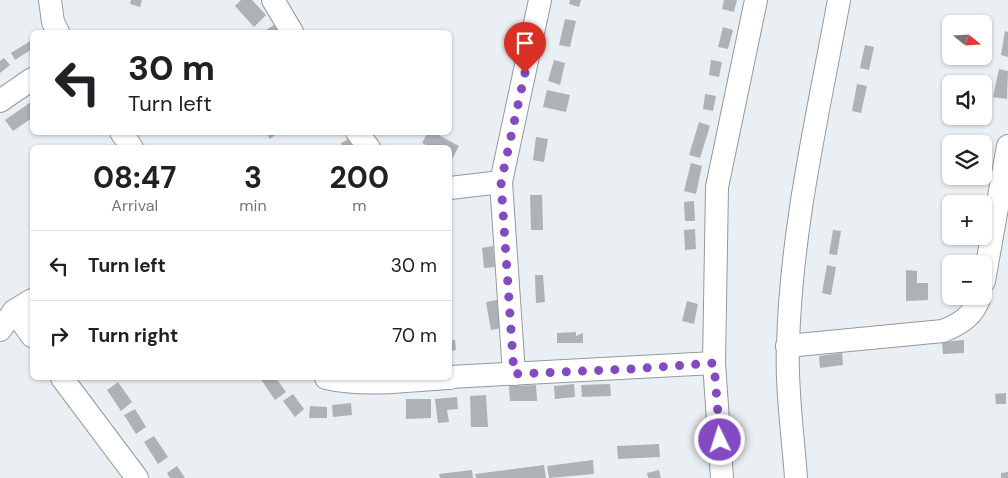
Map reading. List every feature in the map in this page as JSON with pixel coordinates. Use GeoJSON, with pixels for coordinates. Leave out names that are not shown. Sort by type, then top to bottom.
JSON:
{"type":"FeatureCollection","features":[{"type":"Feature","properties":{"kind":"street"},"geometry":{"type":"LineString","coordinates":[[50,0],[53,22],[57,30]]}},
{"type":"Feature","properties":{"kind":"street"},"geometry":{"type":"LineString","coordinates":[[273,0],[291,30]]}},
{"type":"Feature","properties":{"kind":"street"},"geometry":{"type":"LineString","coordinates":[[514,374],[501,182],[540,0]]}},
{"type":"Feature","properties":{"kind":"street"},"geometry":{"type":"LineString","coordinates":[[722,478],[714,363],[717,187],[756,0]]}},
{"type":"Feature","properties":{"kind":"street"},"geometry":{"type":"LineString","coordinates":[[796,478],[787,346],[806,177],[839,0]]}},
{"type":"Feature","properties":{"kind":"street"},"geometry":{"type":"LineString","coordinates":[[0,100],[30,80]]}},
{"type":"Feature","properties":{"kind":"street"},"geometry":{"type":"LineString","coordinates":[[989,255],[1008,146]]}},
{"type":"Feature","properties":{"kind":"street"},"geometry":{"type":"LineString","coordinates":[[452,188],[501,182]]}},
{"type":"Feature","properties":{"kind":"street"},"geometry":{"type":"LineString","coordinates":[[0,330],[23,305]]}},
{"type":"Feature","properties":{"kind":"street"},"geometry":{"type":"LineString","coordinates":[[23,305],[30,329]]}},
{"type":"Feature","properties":{"kind":"street"},"geometry":{"type":"LineString","coordinates":[[787,346],[943,331],[964,322],[977,305]]}},
{"type":"Feature","properties":{"kind":"street"},"geometry":{"type":"LineString","coordinates":[[452,378],[714,363]]}},
{"type":"Feature","properties":{"kind":"street"},"geometry":{"type":"LineString","coordinates":[[64,380],[137,478]]}},
{"type":"Feature","properties":{"kind":"street"},"geometry":{"type":"LineString","coordinates":[[334,380],[342,382],[369,382],[410,380]]}},
{"type":"Feature","properties":{"kind":"building"},"geometry":{"type":"Polygon","coordinates":[[[131,0],[142,0],[140,7],[130,4],[131,0]]]}},
{"type":"Feature","properties":{"kind":"building"},"geometry":{"type":"Polygon","coordinates":[[[241,0],[252,0],[266,15],[254,27],[235,6],[241,0]]]}},
{"type":"Feature","properties":{"kind":"building"},"geometry":{"type":"Polygon","coordinates":[[[570,0],[581,0],[579,7],[569,4],[570,0]]]}},
{"type":"Feature","properties":{"kind":"building"},"geometry":{"type":"Polygon","coordinates":[[[724,0],[737,0],[734,12],[722,9],[724,0]]]}},
{"type":"Feature","properties":{"kind":"building"},"geometry":{"type":"Polygon","coordinates":[[[565,19],[576,21],[570,47],[559,45],[565,19]]]}},
{"type":"Feature","properties":{"kind":"building"},"geometry":{"type":"Polygon","coordinates":[[[274,25],[278,30],[266,30],[274,25]]]}},
{"type":"Feature","properties":{"kind":"building"},"geometry":{"type":"Polygon","coordinates":[[[723,27],[733,30],[728,49],[718,47],[723,27]]]}},
{"type":"Feature","properties":{"kind":"building"},"geometry":{"type":"Polygon","coordinates":[[[1005,31],[1008,32],[1008,57],[1001,55],[1005,31]]]}},
{"type":"Feature","properties":{"kind":"building"},"geometry":{"type":"Polygon","coordinates":[[[30,41],[30,50],[15,60],[11,53],[30,41]]]}},
{"type":"Feature","properties":{"kind":"building"},"geometry":{"type":"Polygon","coordinates":[[[865,45],[874,47],[869,70],[860,68],[865,45]]]}},
{"type":"Feature","properties":{"kind":"building"},"geometry":{"type":"Polygon","coordinates":[[[4,58],[10,65],[0,73],[0,61],[4,58]]]}},
{"type":"Feature","properties":{"kind":"building"},"geometry":{"type":"Polygon","coordinates":[[[554,60],[565,63],[560,85],[548,81],[554,60]]]}},
{"type":"Feature","properties":{"kind":"building"},"geometry":{"type":"Polygon","coordinates":[[[711,60],[722,62],[719,77],[709,75],[711,60]]]}},
{"type":"Feature","properties":{"kind":"building"},"geometry":{"type":"Polygon","coordinates":[[[999,69],[1008,71],[1007,99],[993,97],[999,69]]]}},
{"type":"Feature","properties":{"kind":"building"},"geometry":{"type":"Polygon","coordinates":[[[857,84],[867,86],[861,113],[852,111],[857,84]]]}},
{"type":"Feature","properties":{"kind":"building"},"geometry":{"type":"Polygon","coordinates":[[[547,90],[570,95],[566,112],[543,107],[547,90]]]}},
{"type":"Feature","properties":{"kind":"building"},"geometry":{"type":"Polygon","coordinates":[[[705,94],[716,96],[713,111],[703,109],[705,94]]]}},
{"type":"Feature","properties":{"kind":"building"},"geometry":{"type":"Polygon","coordinates":[[[30,103],[30,119],[13,131],[5,120],[30,103]]]}},
{"type":"Feature","properties":{"kind":"building"},"geometry":{"type":"Polygon","coordinates":[[[699,122],[710,126],[700,158],[689,155],[699,122]]]}},
{"type":"Feature","properties":{"kind":"building"},"geometry":{"type":"Polygon","coordinates":[[[267,135],[275,135],[270,139],[267,135]]]}},
{"type":"Feature","properties":{"kind":"building"},"geometry":{"type":"Polygon","coordinates":[[[426,135],[439,135],[459,146],[452,159],[452,145],[426,145],[422,143],[426,135]]]}},
{"type":"Feature","properties":{"kind":"building"},"geometry":{"type":"Polygon","coordinates":[[[536,137],[548,139],[544,162],[533,160],[536,137]]]}},
{"type":"Feature","properties":{"kind":"building"},"geometry":{"type":"Polygon","coordinates":[[[350,138],[354,145],[342,145],[341,143],[350,138]]]}},
{"type":"Feature","properties":{"kind":"building"},"geometry":{"type":"Polygon","coordinates":[[[691,163],[702,166],[696,194],[684,191],[691,163]]]}},
{"type":"Feature","properties":{"kind":"building"},"geometry":{"type":"Polygon","coordinates":[[[530,195],[542,195],[543,230],[531,230],[530,195]]]}},
{"type":"Feature","properties":{"kind":"building"},"geometry":{"type":"Polygon","coordinates":[[[694,201],[695,221],[685,221],[684,202],[694,201]]]}},
{"type":"Feature","properties":{"kind":"building"},"geometry":{"type":"Polygon","coordinates":[[[695,229],[696,249],[685,250],[684,230],[695,229]]]}},
{"type":"Feature","properties":{"kind":"building"},"geometry":{"type":"Polygon","coordinates":[[[833,230],[841,231],[837,255],[829,254],[833,230]]]}},
{"type":"Feature","properties":{"kind":"building"},"geometry":{"type":"Polygon","coordinates":[[[493,246],[495,267],[484,268],[482,248],[493,246]]]}},
{"type":"Feature","properties":{"kind":"building"},"geometry":{"type":"Polygon","coordinates":[[[827,265],[836,267],[831,295],[822,293],[827,265]]]}},
{"type":"Feature","properties":{"kind":"building"},"geometry":{"type":"Polygon","coordinates":[[[906,270],[917,271],[917,283],[928,283],[928,300],[906,301],[906,270]]]}},
{"type":"Feature","properties":{"kind":"building"},"geometry":{"type":"Polygon","coordinates":[[[535,275],[543,275],[545,302],[536,303],[535,275]]]}},
{"type":"Feature","properties":{"kind":"building"},"geometry":{"type":"Polygon","coordinates":[[[497,300],[501,328],[491,330],[486,302],[497,300]]]}},
{"type":"Feature","properties":{"kind":"building"},"geometry":{"type":"Polygon","coordinates":[[[687,301],[698,304],[694,324],[682,321],[687,301]]]}},
{"type":"Feature","properties":{"kind":"building"},"geometry":{"type":"Polygon","coordinates":[[[576,332],[576,336],[583,333],[583,343],[557,343],[557,333],[576,332]]]}},
{"type":"Feature","properties":{"kind":"building"},"geometry":{"type":"Polygon","coordinates":[[[452,340],[455,340],[456,350],[452,351],[452,340]]]}},
{"type":"Feature","properties":{"kind":"building"},"geometry":{"type":"Polygon","coordinates":[[[964,340],[964,353],[943,354],[942,342],[964,340]]]}},
{"type":"Feature","properties":{"kind":"building"},"geometry":{"type":"Polygon","coordinates":[[[842,353],[843,365],[820,368],[819,356],[842,353]]]}},
{"type":"Feature","properties":{"kind":"building"},"geometry":{"type":"Polygon","coordinates":[[[261,380],[277,380],[286,392],[275,400],[261,380]]]}},
{"type":"Feature","properties":{"kind":"building"},"geometry":{"type":"Polygon","coordinates":[[[118,382],[132,402],[121,411],[107,390],[118,382]]]}},
{"type":"Feature","properties":{"kind":"building"},"geometry":{"type":"Polygon","coordinates":[[[574,384],[575,397],[555,399],[554,386],[574,384]]]}},
{"type":"Feature","properties":{"kind":"building"},"geometry":{"type":"Polygon","coordinates":[[[610,384],[611,396],[582,397],[581,385],[610,384]]]}},
{"type":"Feature","properties":{"kind":"building"},"geometry":{"type":"Polygon","coordinates":[[[536,385],[537,401],[510,401],[509,386],[536,385]]]}},
{"type":"Feature","properties":{"kind":"building"},"geometry":{"type":"Polygon","coordinates":[[[1006,393],[1006,404],[996,404],[995,394],[1006,393]]]}},
{"type":"Feature","properties":{"kind":"building"},"geometry":{"type":"Polygon","coordinates":[[[293,394],[304,409],[295,417],[283,401],[293,394]]]}},
{"type":"Feature","properties":{"kind":"building"},"geometry":{"type":"Polygon","coordinates":[[[486,395],[488,427],[471,427],[470,396],[486,395]]]}},
{"type":"Feature","properties":{"kind":"building"},"geometry":{"type":"Polygon","coordinates":[[[457,397],[458,409],[447,410],[449,422],[438,423],[435,399],[457,397]]]}},
{"type":"Feature","properties":{"kind":"building"},"geometry":{"type":"Polygon","coordinates":[[[406,399],[431,399],[431,418],[406,419],[406,399]]]}},
{"type":"Feature","properties":{"kind":"building"},"geometry":{"type":"Polygon","coordinates":[[[351,403],[352,415],[333,417],[332,405],[351,403]]]}},
{"type":"Feature","properties":{"kind":"building"},"geometry":{"type":"Polygon","coordinates":[[[310,406],[327,407],[327,418],[309,418],[310,406]]]}},
{"type":"Feature","properties":{"kind":"building"},"geometry":{"type":"Polygon","coordinates":[[[135,409],[146,427],[136,434],[124,415],[135,409]]]}},
{"type":"Feature","properties":{"kind":"building"},"geometry":{"type":"Polygon","coordinates":[[[154,436],[168,457],[158,464],[144,442],[154,436]]]}},
{"type":"Feature","properties":{"kind":"building"},"geometry":{"type":"Polygon","coordinates":[[[659,444],[660,457],[618,459],[617,446],[659,444]]]}},
{"type":"Feature","properties":{"kind":"building"},"geometry":{"type":"Polygon","coordinates":[[[593,460],[594,474],[549,478],[547,466],[593,460]]]}},
{"type":"Feature","properties":{"kind":"building"},"geometry":{"type":"Polygon","coordinates":[[[544,465],[546,478],[476,478],[475,474],[544,465]]]}},
{"type":"Feature","properties":{"kind":"building"},"geometry":{"type":"Polygon","coordinates":[[[177,466],[185,478],[170,478],[167,473],[177,466]]]}},
{"type":"Feature","properties":{"kind":"building"},"geometry":{"type":"Polygon","coordinates":[[[472,470],[473,478],[440,478],[439,474],[472,470]]]}},
{"type":"Feature","properties":{"kind":"building"},"geometry":{"type":"Polygon","coordinates":[[[659,470],[661,478],[648,478],[647,473],[659,470]]]}},
{"type":"Feature","properties":{"kind":"building"},"geometry":{"type":"Polygon","coordinates":[[[1008,472],[1008,478],[1001,478],[1001,473],[1008,472]]]}},
{"type":"Feature","properties":{"kind":"route"},"geometry":{"type":"LineString","coordinates":[[525,73],[501,182],[506,280],[514,374],[714,363],[720,440]]}}]}
